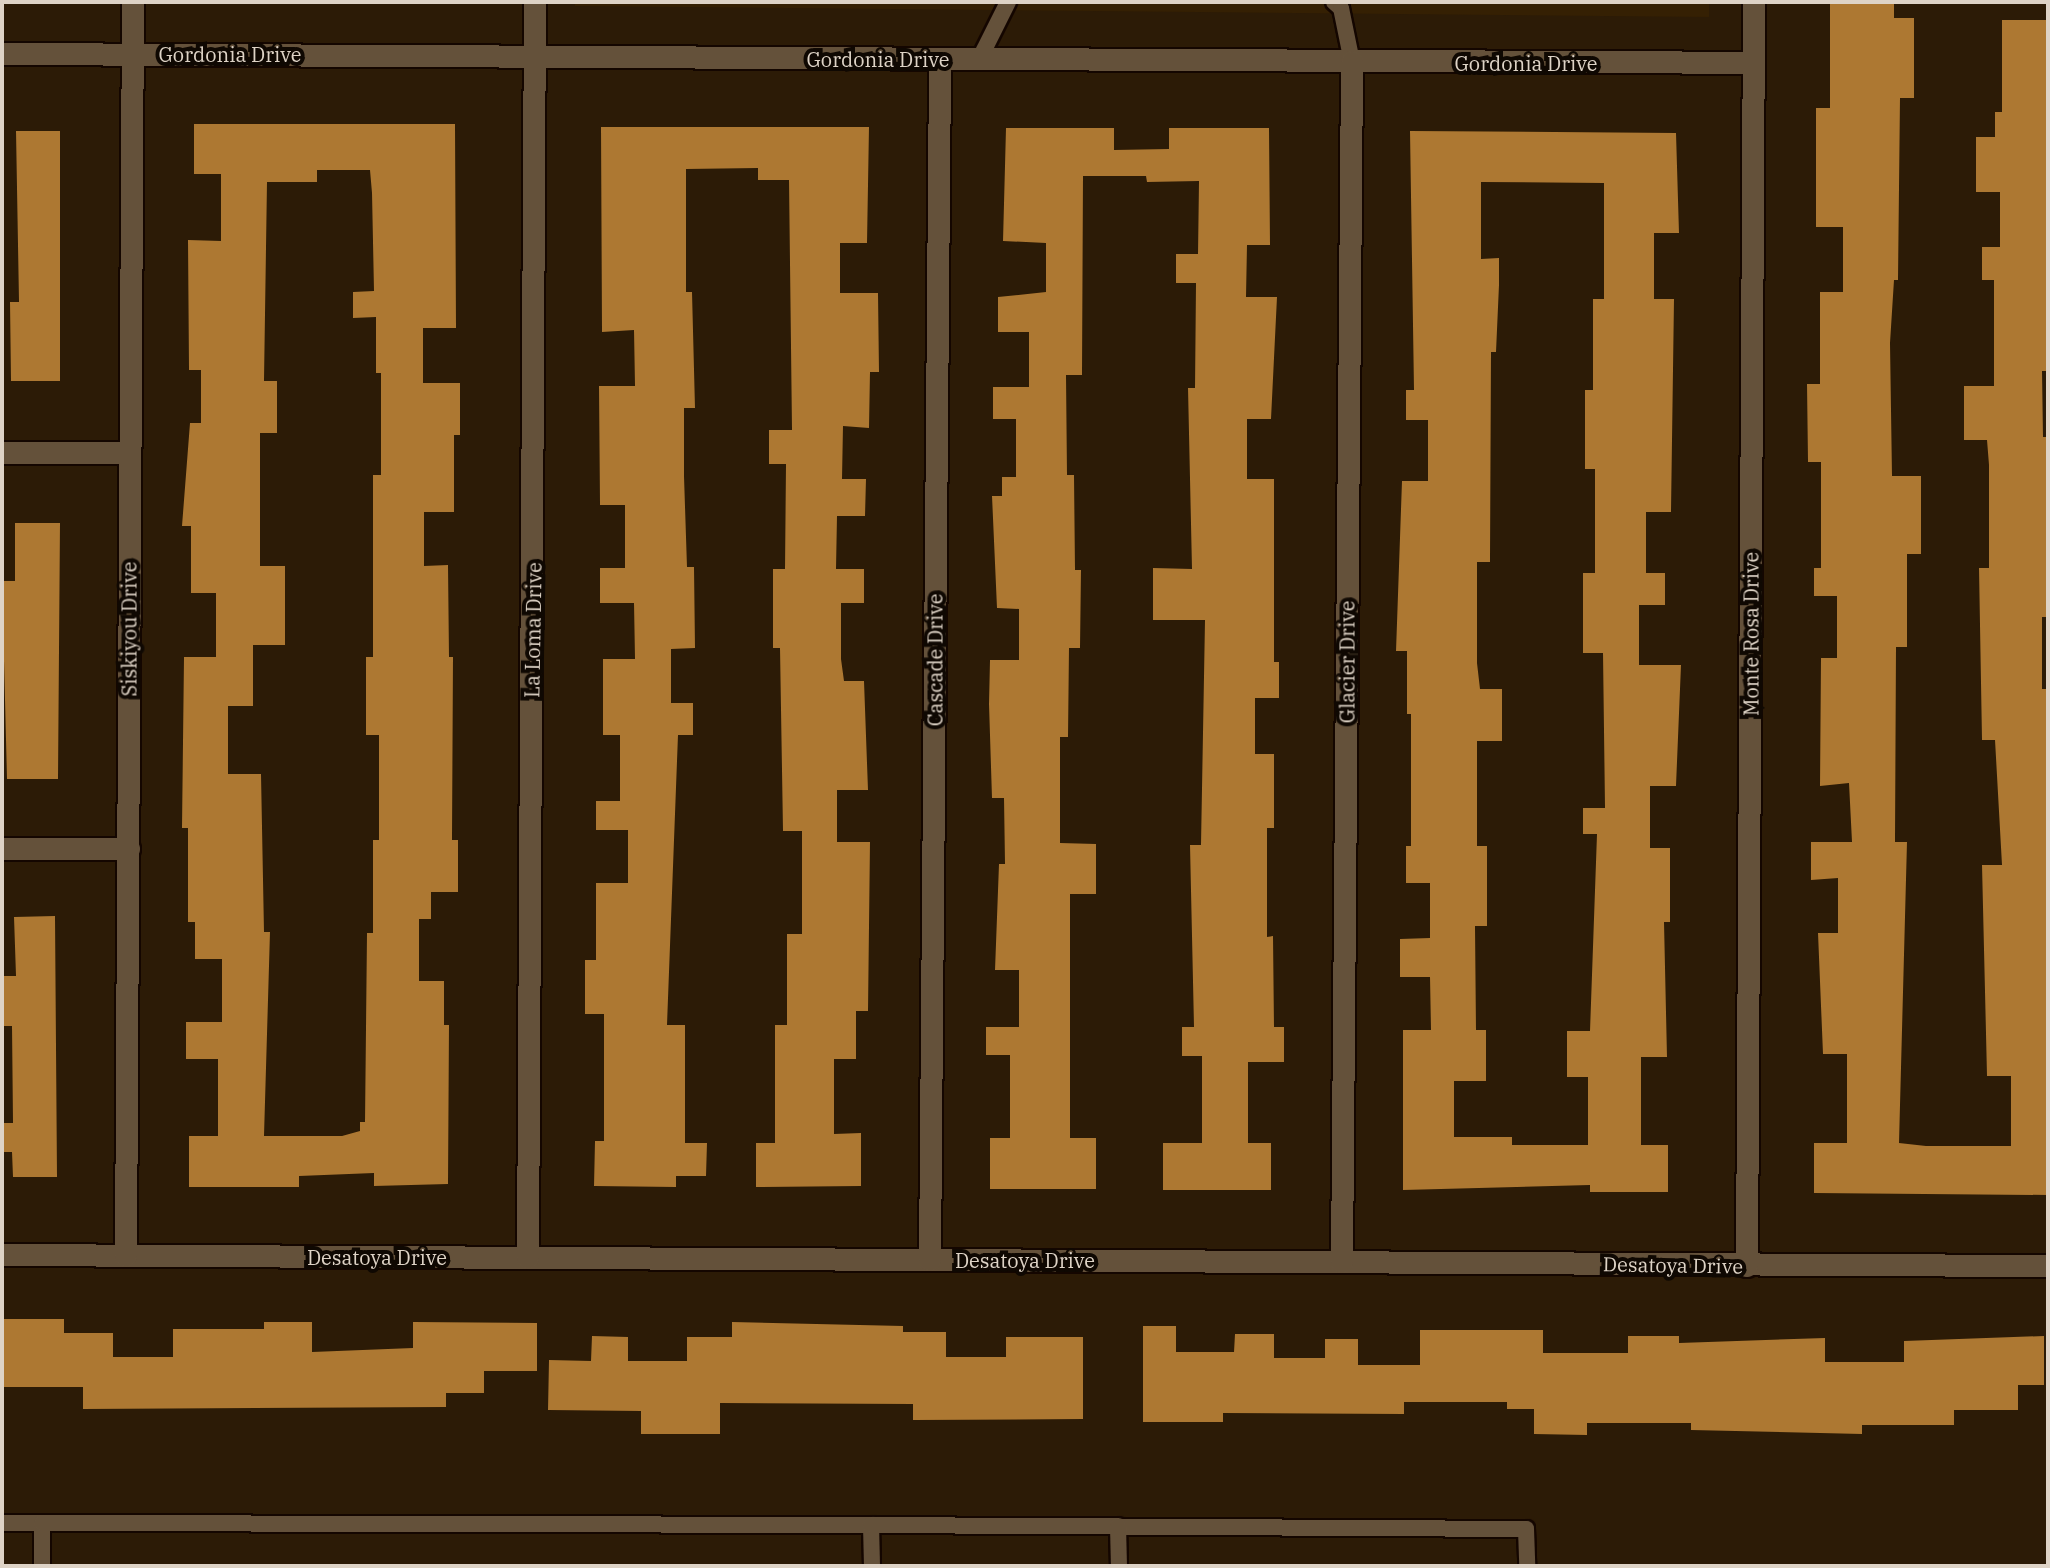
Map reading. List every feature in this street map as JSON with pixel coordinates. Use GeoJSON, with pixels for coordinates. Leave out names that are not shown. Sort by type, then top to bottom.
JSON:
{"type":"FeatureCollection","features":[{"type":"Feature","properties":{"kind":"street","name":"Siskiyou Drive"},"geometry":{"type":"LineString","coordinates":[[126,1256],[133,2]]}},
{"type":"Feature","properties":{"kind":"street","name":"La Loma Drive"},"geometry":{"type":"LineString","coordinates":[[528,1258],[535,2]]}},
{"type":"Feature","properties":{"kind":"street","name":"Monte Rosa Drive"},"geometry":{"type":"LineString","coordinates":[[1747,1266],[1754,2]]}},
{"type":"Feature","properties":{"kind":"street","name":"Gordonia Drive"},"geometry":{"type":"LineString","coordinates":[[2,54],[1754,63]]}},
{"type":"Feature","properties":{"kind":"street","name":"Cascade Drive"},"geometry":{"type":"LineString","coordinates":[[930,1260],[940,60]]}},
{"type":"Feature","properties":{"kind":"street","name":"Glacier Drive"},"geometry":{"type":"LineString","coordinates":[[1342,1262],[1352,62]]}},
{"type":"Feature","properties":{"kind":"street"},"geometry":{"type":"LineString","coordinates":[[2,453],[129,453]]}},
{"type":"Feature","properties":{"kind":"street"},"geometry":{"type":"LineString","coordinates":[[2,849],[129,849]]}},
{"type":"Feature","properties":{"kind":"street","name":"Desatoya Drive"},"geometry":{"type":"LineString","coordinates":[[2,1255],[2048,1266]]}},
{"type":"Feature","properties":{"kind":"lane"},"geometry":{"type":"LineString","coordinates":[[979,60],[1008,2]]}},
{"type":"Feature","properties":{"kind":"lane"},"geometry":{"type":"LineString","coordinates":[[1334,2],[1341,8],[1352,62]]}},
{"type":"Feature","properties":{"kind":"lane"},"geometry":{"type":"LineString","coordinates":[[2,1523],[1526,1529],[1527,1566]]}},
{"type":"Feature","properties":{"kind":"lane"},"geometry":{"type":"LineString","coordinates":[[42,1523],[42,1566]]}},
{"type":"Feature","properties":{"kind":"lane"},"geometry":{"type":"LineString","coordinates":[[871,1525],[872,1566]]}},
{"type":"Feature","properties":{"kind":"lane"},"geometry":{"type":"LineString","coordinates":[[1118,1526],[1119,1566]]}},
{"type":"Feature","properties":{"kind":"shaded area"},"geometry":{"type":"Polygon","coordinates":[[[575,2],[1709,2],[1709,17],[575,6],[575,2]]]}},
{"type":"Feature","properties":{"kind":"building"},"geometry":{"type":"Polygon","coordinates":[[[1830,2],[1894,2],[1894,18],[1914,18],[1914,98],[1900,98],[1898,280],[1894,280],[1890,343],[1892,476],[1921,476],[1921,554],[1907,554],[1907,647],[1896,647],[1895,842],[1907,842],[1899,1143],[1926,1146],[2011,1146],[2011,1076],[1987,1076],[1982,865],[2002,865],[1995,740],[1982,740],[1979,568],[1989,568],[1989,465],[1987,440],[1964,440],[1964,386],[1994,386],[1994,280],[1982,280],[1982,247],[2000,247],[2000,192],[1976,192],[1976,137],[1995,137],[1995,112],[2002,112],[2002,20],[2048,20],[2048,371],[2042,371],[2043,437],[2048,437],[2048,617],[2042,617],[2042,689],[2048,689],[2048,1195],[1814,1193],[1814,1143],[1847,1143],[1847,1054],[1823,1054],[1818,933],[1838,933],[1838,878],[1811,880],[1811,842],[1852,842],[1849,783],[1820,786],[1821,658],[1837,658],[1837,596],[1814,596],[1814,568],[1821,568],[1821,462],[1808,462],[1807,384],[1820,384],[1820,292],[1843,292],[1843,227],[1816,227],[1816,108],[1830,108],[1830,2]]]}},
{"type":"Feature","properties":{"kind":"building"},"geometry":{"type":"Polygon","coordinates":[[[194,124],[455,124],[456,328],[423,328],[423,383],[460,383],[460,435],[454,435],[454,512],[424,512],[424,566],[448,565],[449,657],[453,657],[452,840],[458,840],[458,892],[431,892],[431,919],[419,919],[419,981],[444,981],[444,1025],[449,1025],[448,1184],[374,1186],[374,1173],[299,1176],[299,1187],[189,1187],[189,1136],[218,1136],[218,1059],[186,1059],[186,1022],[222,1022],[222,959],[195,959],[195,922],[188,922],[188,828],[182,828],[184,657],[216,657],[216,593],[191,593],[191,526],[182,526],[190,423],[201,423],[201,370],[189,370],[188,240],[221,241],[221,174],[194,174],[194,124]],[[317,170],[317,182],[267,182],[264,381],[277,381],[277,433],[260,433],[260,566],[285,566],[285,645],[253,645],[253,706],[228,706],[228,774],[261,774],[264,932],[270,932],[264,1136],[342,1136],[360,1131],[360,1122],[365,1122],[367,933],[373,933],[373,840],[379,840],[379,735],[366,735],[366,657],[373,657],[373,475],[381,475],[381,373],[376,373],[376,317],[353,318],[353,292],[374,291],[370,170],[317,170]]]}},
{"type":"Feature","properties":{"kind":"building"},"geometry":{"type":"Polygon","coordinates":[[[601,127],[869,127],[867,243],[840,243],[840,293],[878,293],[879,372],[870,372],[869,428],[843,426],[842,479],[866,479],[865,516],[837,516],[836,569],[864,569],[864,603],[841,603],[841,659],[844,681],[864,681],[868,790],[837,790],[837,842],[870,842],[868,1011],[856,1011],[856,1059],[834,1059],[834,1134],[861,1133],[861,1186],[756,1187],[756,1143],[775,1143],[775,1025],[787,1025],[787,934],[802,934],[802,831],[783,831],[780,648],[773,648],[773,569],[785,569],[786,464],[769,464],[769,430],[792,430],[789,180],[758,180],[758,168],[686,169],[686,292],[692,292],[695,408],[684,408],[684,476],[687,567],[694,567],[695,648],[671,649],[671,703],[693,703],[693,735],[678,735],[667,1025],[685,1025],[685,1143],[707,1143],[706,1176],[676,1176],[676,1187],[594,1186],[595,1141],[604,1141],[604,1014],[585,1014],[585,960],[596,960],[596,883],[628,883],[628,830],[596,830],[596,801],[620,801],[620,735],[603,735],[603,659],[635,659],[634,603],[600,603],[600,568],[625,568],[625,505],[600,505],[599,386],[635,386],[634,330],[602,332],[601,127]]]}},
{"type":"Feature","properties":{"kind":"building"},"geometry":{"type":"Polygon","coordinates":[[[1006,128],[1114,128],[1114,150],[1169,149],[1169,128],[1269,128],[1270,245],[1247,245],[1246,297],[1277,297],[1271,419],[1247,419],[1247,479],[1274,479],[1274,662],[1279,662],[1279,698],[1255,698],[1255,754],[1274,754],[1274,828],[1267,828],[1267,937],[1273,936],[1274,1027],[1284,1027],[1284,1062],[1248,1062],[1248,1143],[1271,1143],[1271,1190],[1163,1190],[1163,1143],[1202,1143],[1202,1056],[1182,1056],[1182,1027],[1194,1027],[1190,845],[1201,845],[1205,620],[1153,620],[1153,568],[1192,569],[1188,388],[1195,388],[1196,283],[1176,283],[1176,254],[1198,254],[1199,181],[1147,182],[1146,176],[1083,176],[1082,375],[1066,375],[1067,475],[1074,475],[1075,570],[1081,570],[1080,648],[1069,648],[1068,737],[1060,737],[1060,843],[1096,844],[1096,894],[1070,894],[1070,1138],[1096,1138],[1096,1189],[990,1189],[990,1138],[1010,1138],[1010,1055],[986,1055],[986,1027],[1019,1027],[1019,970],[995,970],[999,864],[1005,864],[1004,798],[992,798],[989,704],[990,660],[1019,660],[1019,609],[997,608],[992,496],[1002,496],[1002,477],[1016,477],[1016,419],[993,419],[993,387],[1029,387],[1029,332],[998,332],[998,297],[1046,292],[1046,243],[1003,241],[1006,128]]]}},
{"type":"Feature","properties":{"kind":"building"},"geometry":{"type":"Polygon","coordinates":[[[16,131],[60,131],[60,381],[11,381],[10,302],[19,302],[16,131]]]}},
{"type":"Feature","properties":{"kind":"building"},"geometry":{"type":"Polygon","coordinates":[[[1410,131],[1676,133],[1679,233],[1654,233],[1654,299],[1674,299],[1671,512],[1646,512],[1646,573],[1665,573],[1665,605],[1639,605],[1639,665],[1681,665],[1676,786],[1650,786],[1650,848],[1670,848],[1670,922],[1664,922],[1667,1057],[1641,1057],[1641,1145],[1668,1145],[1668,1192],[1590,1192],[1590,1185],[1403,1190],[1403,1030],[1431,1030],[1430,977],[1400,977],[1400,939],[1430,938],[1430,883],[1406,883],[1406,846],[1411,846],[1411,714],[1407,714],[1407,651],[1396,651],[1402,481],[1428,481],[1428,420],[1406,420],[1406,390],[1414,390],[1410,131]],[[1481,182],[1481,259],[1499,258],[1499,285],[1496,352],[1491,352],[1490,562],[1477,562],[1477,663],[1480,689],[1502,689],[1502,741],[1477,741],[1477,846],[1487,846],[1487,926],[1475,926],[1476,1030],[1486,1030],[1486,1081],[1454,1081],[1454,1137],[1512,1137],[1512,1145],[1588,1145],[1588,1077],[1567,1077],[1567,1031],[1590,1031],[1597,834],[1583,834],[1583,808],[1605,808],[1603,653],[1583,653],[1583,573],[1595,573],[1595,469],[1585,469],[1585,390],[1593,390],[1593,299],[1604,299],[1604,183],[1481,182]]]}},
{"type":"Feature","properties":{"kind":"building"},"geometry":{"type":"Polygon","coordinates":[[[15,523],[60,523],[58,779],[7,779],[2,581],[15,581],[15,523]]]}},
{"type":"Feature","properties":{"kind":"building"},"geometry":{"type":"Polygon","coordinates":[[[55,916],[57,1177],[13,1177],[12,1152],[2,1152],[2,1123],[13,1123],[12,1026],[2,1026],[2,976],[16,976],[14,917],[55,916]]]}},
{"type":"Feature","properties":{"kind":"building"},"geometry":{"type":"Polygon","coordinates":[[[2,1319],[64,1319],[64,1333],[113,1333],[113,1357],[173,1357],[173,1329],[264,1329],[264,1322],[312,1322],[312,1352],[413,1348],[413,1322],[537,1323],[537,1371],[484,1371],[484,1393],[446,1393],[446,1407],[83,1409],[83,1387],[2,1387],[2,1319]]]}},
{"type":"Feature","properties":{"kind":"building"},"geometry":{"type":"Polygon","coordinates":[[[732,1322],[903,1326],[903,1332],[946,1332],[946,1357],[1006,1357],[1006,1337],[1083,1337],[1083,1419],[913,1420],[913,1404],[720,1403],[720,1434],[641,1434],[641,1411],[548,1410],[549,1360],[591,1361],[592,1336],[628,1337],[628,1361],[687,1361],[687,1337],[732,1337],[732,1322]]]}},
{"type":"Feature","properties":{"kind":"building"},"geometry":{"type":"Polygon","coordinates":[[[1143,1326],[1176,1326],[1176,1352],[1234,1352],[1235,1334],[1274,1334],[1274,1358],[1325,1358],[1325,1339],[1358,1339],[1358,1365],[1420,1365],[1420,1330],[1543,1330],[1543,1353],[1628,1353],[1628,1336],[1679,1336],[1679,1343],[1825,1338],[1825,1362],[1904,1362],[1904,1341],[2044,1336],[2044,1385],[2018,1385],[2018,1410],[1954,1410],[1954,1425],[1862,1425],[1862,1434],[1691,1430],[1691,1423],[1587,1423],[1587,1435],[1534,1434],[1534,1409],[1507,1409],[1507,1402],[1404,1402],[1404,1414],[1223,1413],[1223,1422],[1143,1422],[1143,1326]]]}}]}
